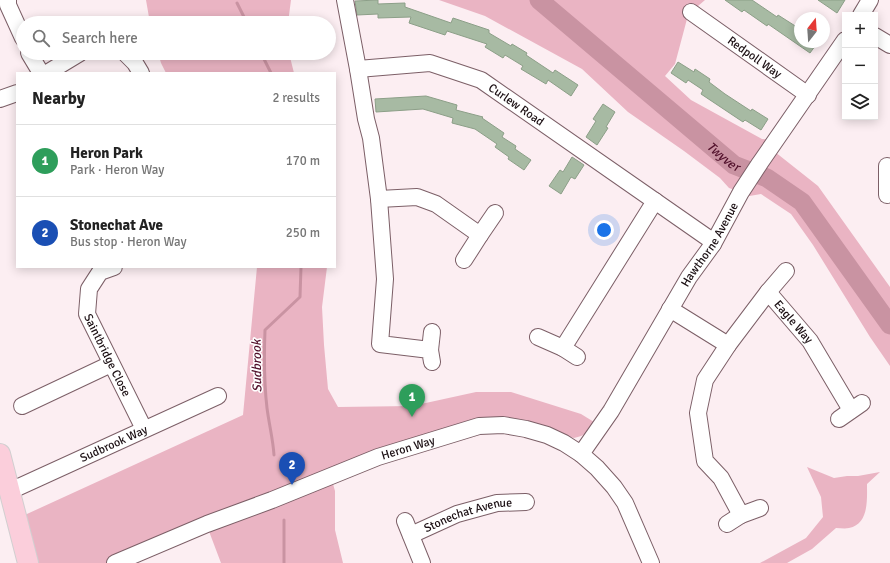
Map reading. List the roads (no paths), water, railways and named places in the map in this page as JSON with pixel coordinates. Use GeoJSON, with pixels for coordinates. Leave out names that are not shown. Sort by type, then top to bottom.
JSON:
{"type":"FeatureCollection","features":[{"type":"Feature","properties":{"kind":"main road"},"geometry":{"type":"LineString","coordinates":[[0,454],[28,563]]}},
{"type":"Feature","properties":{"kind":"street"},"geometry":{"type":"LineString","coordinates":[[8,0],[8,5],[16,23]]}},
{"type":"Feature","properties":{"kind":"street"},"geometry":{"type":"LineString","coordinates":[[345,0],[366,119],[371,138],[380,199],[385,279],[373,344],[431,356],[432,332]]}},
{"type":"Feature","properties":{"kind":"street"},"geometry":{"type":"LineString","coordinates":[[863,12],[870,0]]}},
{"type":"Feature","properties":{"kind":"street","name":"Redpoll Way"},"geometry":{"type":"LineString","coordinates":[[696,20],[808,95]]}},
{"type":"Feature","properties":{"kind":"street"},"geometry":{"type":"LineString","coordinates":[[878,38],[890,45]]}},
{"type":"Feature","properties":{"kind":"street","name":"Hawthorne Avenue"},"geometry":{"type":"LineString","coordinates":[[581,454],[611,411],[689,277],[713,244],[760,163],[842,44]]}},
{"type":"Feature","properties":{"kind":"street"},"geometry":{"type":"LineString","coordinates":[[34,60],[40,72]]}},
{"type":"Feature","properties":{"kind":"street"},"geometry":{"type":"LineString","coordinates":[[49,72],[68,60]]}},
{"type":"Feature","properties":{"kind":"street"},"geometry":{"type":"LineString","coordinates":[[132,60],[140,72]]}},
{"type":"Feature","properties":{"kind":"street","name":"Curlew Road"},"geometry":{"type":"LineString","coordinates":[[358,69],[430,63],[481,80],[708,238],[713,244]]}},
{"type":"Feature","properties":{"kind":"street"},"geometry":{"type":"LineString","coordinates":[[0,99],[16,93]]}},
{"type":"Feature","properties":{"kind":"street"},"geometry":{"type":"LineString","coordinates":[[380,199],[417,197],[436,204],[480,235]]}},
{"type":"Feature","properties":{"kind":"street"},"geometry":{"type":"LineString","coordinates":[[563,348],[655,201]]}},
{"type":"Feature","properties":{"kind":"street"},"geometry":{"type":"LineString","coordinates":[[464,260],[495,213]]}},
{"type":"Feature","properties":{"kind":"street","name":"Saintbridge Close"},"geometry":{"type":"LineString","coordinates":[[111,268],[100,272],[89,289],[87,314],[144,429]]}},
{"type":"Feature","properties":{"kind":"street"},"geometry":{"type":"LineString","coordinates":[[768,292],[786,271]]}},
{"type":"Feature","properties":{"kind":"street","name":"Eagle Way"},"geometry":{"type":"LineString","coordinates":[[741,515],[721,478],[705,461],[698,412],[705,380],[728,345],[768,292],[810,341],[851,411]]}},
{"type":"Feature","properties":{"kind":"street"},"geometry":{"type":"LineString","coordinates":[[670,309],[728,345]]}},
{"type":"Feature","properties":{"kind":"street"},"geometry":{"type":"LineString","coordinates":[[538,337],[563,348],[577,357]]}},
{"type":"Feature","properties":{"kind":"street"},"geometry":{"type":"LineString","coordinates":[[22,406],[112,364]]}},
{"type":"Feature","properties":{"kind":"street","name":"Sudbrook Way"},"geometry":{"type":"LineString","coordinates":[[10,491],[144,429],[212,394]]}},
{"type":"Feature","properties":{"kind":"street","name":"Heron Way"},"geometry":{"type":"LineString","coordinates":[[115,563],[207,524],[289,494],[378,456],[479,426],[503,425],[547,435],[564,443],[581,454],[597,468],[614,487],[625,503],[651,563]]}},
{"type":"Feature","properties":{"kind":"street","name":"Stonechat Avenue"},"geometry":{"type":"LineString","coordinates":[[422,563],[408,528],[497,503],[527,501]]}},
{"type":"Feature","properties":{"kind":"street"},"geometry":{"type":"LineString","coordinates":[[728,524],[741,515],[760,508]]}},
{"type":"Feature","properties":{"kind":"waterway","name":"Twyver"},"geometry":{"type":"LineString","coordinates":[[539,0],[734,165],[767,178],[802,202],[890,325]]}},
{"type":"Feature","properties":{"kind":"waterway","name":"Sudbrook"},"geometry":{"type":"LineString","coordinates":[[237,3],[244,16]]}},
{"type":"Feature","properties":{"kind":"waterway","name":"Sudbrook"},"geometry":{"type":"LineString","coordinates":[[264,60],[270,72]]}},
{"type":"Feature","properties":{"kind":"waterway","name":"Sudbrook"},"geometry":{"type":"LineString","coordinates":[[274,455],[265,388],[265,330],[300,297],[301,268]]}},
{"type":"Feature","properties":{"kind":"waterway","name":"Sudbrook"},"geometry":{"type":"LineString","coordinates":[[284,520],[284,563]]}},
{"type":"Feature","properties":{"kind":"place","name":"Heron Park"},"geometry":{"type":"Point","coordinates":[412,417]}},
{"type":"Feature","properties":{"kind":"place","name":"Stonechat Ave"},"geometry":{"type":"Point","coordinates":[292,485]}}]}
